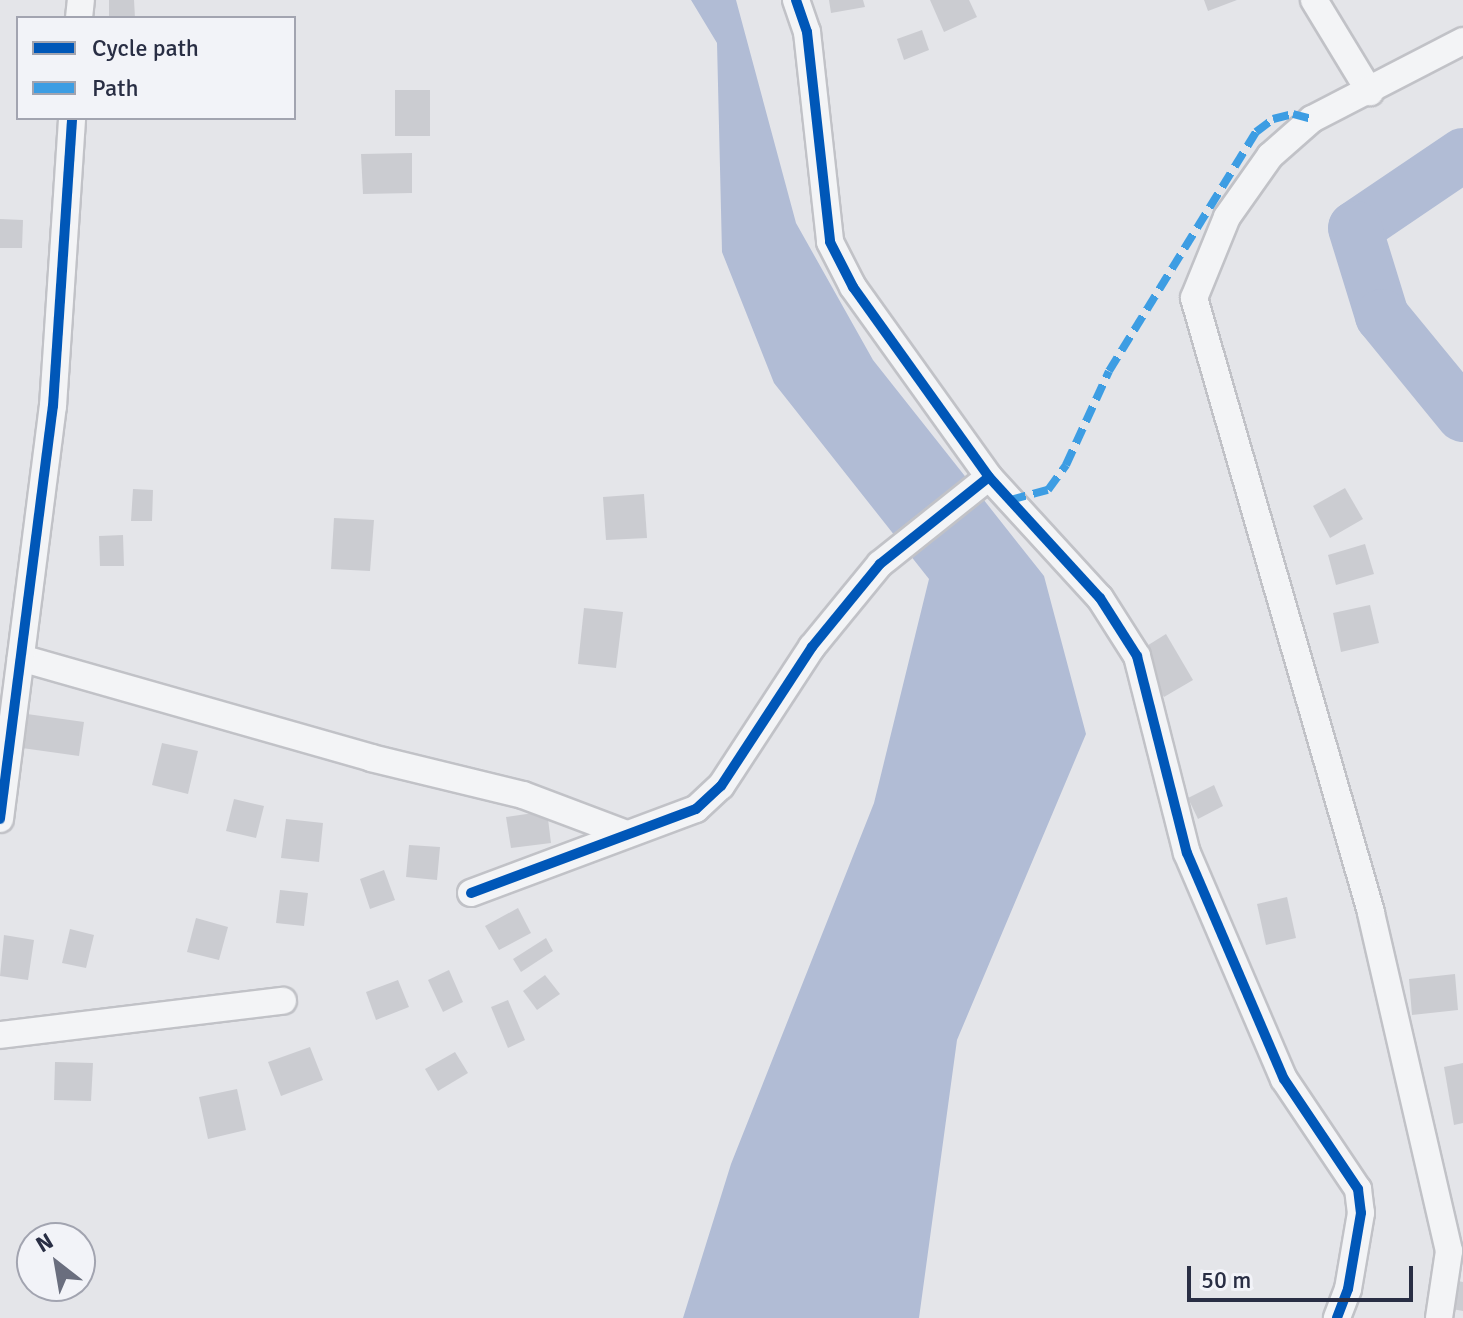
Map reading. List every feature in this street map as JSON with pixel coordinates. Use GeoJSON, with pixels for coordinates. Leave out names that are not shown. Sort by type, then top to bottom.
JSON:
{"type":"FeatureCollection","features":[{"type":"Feature","properties":{"kind":"street"},"geometry":{"type":"LineString","coordinates":[[796,0],[807,32],[830,242],[853,287],[984,481],[1100,598],[1137,656],[1187,853],[1284,1079],[1358,1189],[1361,1213],[1348,1289],[1337,1318]]}},
{"type":"Feature","properties":{"kind":"street"},"geometry":{"type":"LineString","coordinates":[[1314,0],[1370,92]]}},
{"type":"Feature","properties":{"kind":"street"},"geometry":{"type":"LineString","coordinates":[[1439,1318],[1449,1251],[1371,912],[1194,298],[1227,217],[1270,156],[1312,119],[1370,92],[1463,41]]}},
{"type":"Feature","properties":{"kind":"street"},"geometry":{"type":"LineString","coordinates":[[0,819],[21,658],[10,631],[53,406],[72,120]]}},
{"type":"Feature","properties":{"kind":"street"},"geometry":{"type":"LineString","coordinates":[[471,893],[696,809],[721,786],[812,647],[895,549],[984,481]]}},
{"type":"Feature","properties":{"kind":"street"},"geometry":{"type":"LineString","coordinates":[[21,658],[371,758],[523,795],[627,834]]}},
{"type":"Feature","properties":{"kind":"street"},"geometry":{"type":"LineString","coordinates":[[0,1035],[283,1001]]}},
{"type":"Feature","properties":{"kind":"water"},"geometry":{"type":"Polygon","coordinates":[[[691,0],[736,0],[796,223],[873,360],[1044,576],[1086,734],[957,1040],[919,1318],[683,1318],[731,1164],[874,803],[929,579],[774,383],[722,252],[717,43],[691,0]]]}},
{"type":"Feature","properties":{"kind":"building"},"geometry":{"type":"Polygon","coordinates":[[[109,0],[134,0],[135,16],[109,16],[109,0]]]}},
{"type":"Feature","properties":{"kind":"building"},"geometry":{"type":"Polygon","coordinates":[[[829,0],[863,0],[865,7],[831,13],[829,0]]]}},
{"type":"Feature","properties":{"kind":"building"},"geometry":{"type":"Polygon","coordinates":[[[930,0],[969,0],[977,17],[944,32],[930,0]]]}},
{"type":"Feature","properties":{"kind":"building"},"geometry":{"type":"Polygon","coordinates":[[[1204,0],[1237,0],[1208,11],[1204,0]]]}},
{"type":"Feature","properties":{"kind":"building"},"geometry":{"type":"Polygon","coordinates":[[[922,30],[929,50],[904,60],[897,39],[922,30]]]}},
{"type":"Feature","properties":{"kind":"building"},"geometry":{"type":"Polygon","coordinates":[[[395,90],[430,90],[430,136],[395,136],[395,90]]]}},
{"type":"Feature","properties":{"kind":"building"},"geometry":{"type":"Polygon","coordinates":[[[412,153],[412,193],[363,194],[361,154],[412,153]]]}},
{"type":"Feature","properties":{"kind":"building"},"geometry":{"type":"Polygon","coordinates":[[[0,219],[23,220],[22,248],[0,248],[0,219]]]}},
{"type":"Feature","properties":{"kind":"building"},"geometry":{"type":"Polygon","coordinates":[[[1345,488],[1363,519],[1330,538],[1313,506],[1345,488]]]}},
{"type":"Feature","properties":{"kind":"building"},"geometry":{"type":"Polygon","coordinates":[[[133,489],[153,490],[152,521],[131,521],[133,489]]]}},
{"type":"Feature","properties":{"kind":"building"},"geometry":{"type":"Polygon","coordinates":[[[644,494],[647,538],[606,540],[603,497],[644,494]]]}},
{"type":"Feature","properties":{"kind":"building"},"geometry":{"type":"Polygon","coordinates":[[[334,518],[374,520],[370,571],[331,569],[334,518]]]}},
{"type":"Feature","properties":{"kind":"building"},"geometry":{"type":"Polygon","coordinates":[[[123,535],[124,566],[100,566],[99,536],[123,535]]]}},
{"type":"Feature","properties":{"kind":"building"},"geometry":{"type":"Polygon","coordinates":[[[1365,544],[1374,574],[1336,585],[1328,555],[1365,544]]]}},
{"type":"Feature","properties":{"kind":"building"},"geometry":{"type":"Polygon","coordinates":[[[1370,605],[1379,643],[1341,652],[1333,613],[1370,605]]]}},
{"type":"Feature","properties":{"kind":"building"},"geometry":{"type":"Polygon","coordinates":[[[584,608],[623,612],[616,668],[578,664],[584,608]]]}},
{"type":"Feature","properties":{"kind":"building"},"geometry":{"type":"Polygon","coordinates":[[[1166,634],[1193,680],[1164,697],[1137,652],[1166,634]]]}},
{"type":"Feature","properties":{"kind":"building"},"geometry":{"type":"Polygon","coordinates":[[[27,714],[84,722],[79,756],[22,748],[27,714]]]}},
{"type":"Feature","properties":{"kind":"building"},"geometry":{"type":"Polygon","coordinates":[[[162,743],[198,751],[188,794],[152,785],[162,743]]]}},
{"type":"Feature","properties":{"kind":"building"},"geometry":{"type":"Polygon","coordinates":[[[1214,785],[1223,806],[1198,819],[1188,798],[1214,785]]]}},
{"type":"Feature","properties":{"kind":"building"},"geometry":{"type":"Polygon","coordinates":[[[234,799],[264,806],[256,838],[226,831],[234,799]]]}},
{"type":"Feature","properties":{"kind":"building"},"geometry":{"type":"Polygon","coordinates":[[[547,811],[551,843],[511,848],[506,817],[547,811]]]}},
{"type":"Feature","properties":{"kind":"building"},"geometry":{"type":"Polygon","coordinates":[[[286,819],[323,823],[319,862],[281,858],[286,819]]]}},
{"type":"Feature","properties":{"kind":"building"},"geometry":{"type":"Polygon","coordinates":[[[409,845],[440,847],[437,880],[406,877],[409,845]]]}},
{"type":"Feature","properties":{"kind":"building"},"geometry":{"type":"Polygon","coordinates":[[[384,870],[395,900],[370,909],[360,879],[384,870]]]}},
{"type":"Feature","properties":{"kind":"building"},"geometry":{"type":"Polygon","coordinates":[[[280,890],[308,893],[304,926],[276,923],[280,890]]]}},
{"type":"Feature","properties":{"kind":"building"},"geometry":{"type":"Polygon","coordinates":[[[1287,897],[1296,938],[1266,945],[1257,904],[1287,897]]]}},
{"type":"Feature","properties":{"kind":"building"},"geometry":{"type":"Polygon","coordinates":[[[518,908],[531,933],[499,950],[485,926],[518,908]]]}},
{"type":"Feature","properties":{"kind":"building"},"geometry":{"type":"Polygon","coordinates":[[[196,918],[228,927],[219,960],[187,952],[196,918]]]}},
{"type":"Feature","properties":{"kind":"building"},"geometry":{"type":"Polygon","coordinates":[[[70,929],[94,935],[86,968],[62,963],[70,929]]]}},
{"type":"Feature","properties":{"kind":"building"},"geometry":{"type":"Polygon","coordinates":[[[4,935],[34,940],[28,980],[0,976],[4,935]]]}},
{"type":"Feature","properties":{"kind":"building"},"geometry":{"type":"Polygon","coordinates":[[[546,938],[553,951],[521,972],[513,959],[546,938]]]}},
{"type":"Feature","properties":{"kind":"building"},"geometry":{"type":"Polygon","coordinates":[[[449,970],[463,1002],[443,1012],[428,980],[449,970]]]}},
{"type":"Feature","properties":{"kind":"building"},"geometry":{"type":"Polygon","coordinates":[[[1455,974],[1458,1010],[1412,1015],[1409,979],[1455,974]]]}},
{"type":"Feature","properties":{"kind":"building"},"geometry":{"type":"Polygon","coordinates":[[[545,975],[560,994],[537,1010],[523,991],[545,975]]]}},
{"type":"Feature","properties":{"kind":"building"},"geometry":{"type":"Polygon","coordinates":[[[398,980],[409,1007],[376,1020],[366,992],[398,980]]]}},
{"type":"Feature","properties":{"kind":"building"},"geometry":{"type":"Polygon","coordinates":[[[508,1000],[525,1040],[508,1048],[491,1007],[508,1000]]]}},
{"type":"Feature","properties":{"kind":"building"},"geometry":{"type":"Polygon","coordinates":[[[310,1047],[323,1080],[281,1096],[268,1062],[310,1047]]]}},
{"type":"Feature","properties":{"kind":"building"},"geometry":{"type":"Polygon","coordinates":[[[455,1052],[468,1073],[438,1091],[425,1069],[455,1052]]]}},
{"type":"Feature","properties":{"kind":"building"},"geometry":{"type":"Polygon","coordinates":[[[55,1062],[93,1063],[91,1101],[54,1100],[55,1062]]]}},
{"type":"Feature","properties":{"kind":"building"},"geometry":{"type":"Polygon","coordinates":[[[1463,1063],[1463,1123],[1454,1125],[1444,1067],[1463,1063]]]}},
{"type":"Feature","properties":{"kind":"building"},"geometry":{"type":"Polygon","coordinates":[[[237,1089],[246,1130],[208,1139],[199,1097],[237,1089]]]}},
{"type":"Feature","properties":{"kind":"building"},"geometry":{"type":"Polygon","coordinates":[[[1458,1281],[1463,1282],[1463,1311],[1452,1309],[1458,1281]]]}},
{"type":"Feature","properties":{"kind":"waterway"},"geometry":{"type":"LineString","coordinates":[[1463,155],[1355,228],[1382,316],[1463,415]]}},
{"type":"Feature","properties":{"kind":"marked path"},"geometry":{"type":"LineString","coordinates":[[1010,500],[1048,490],[1066,465],[1109,371],[1256,132],[1273,119],[1293,114],[1312,119]]}},
{"type":"Feature","properties":{"kind":"cycle path"},"geometry":{"type":"LineString","coordinates":[[796,0],[807,32],[830,242],[853,287],[989,477],[1100,598],[1137,656],[1187,853],[1284,1079],[1358,1189],[1361,1213],[1348,1289],[1337,1318]]}},
{"type":"Feature","properties":{"kind":"cycle path"},"geometry":{"type":"LineString","coordinates":[[0,819],[53,406],[72,120]]}},
{"type":"Feature","properties":{"kind":"cycle path"},"geometry":{"type":"LineString","coordinates":[[471,893],[696,809],[721,786],[812,647],[880,564],[989,477]]}}]}
